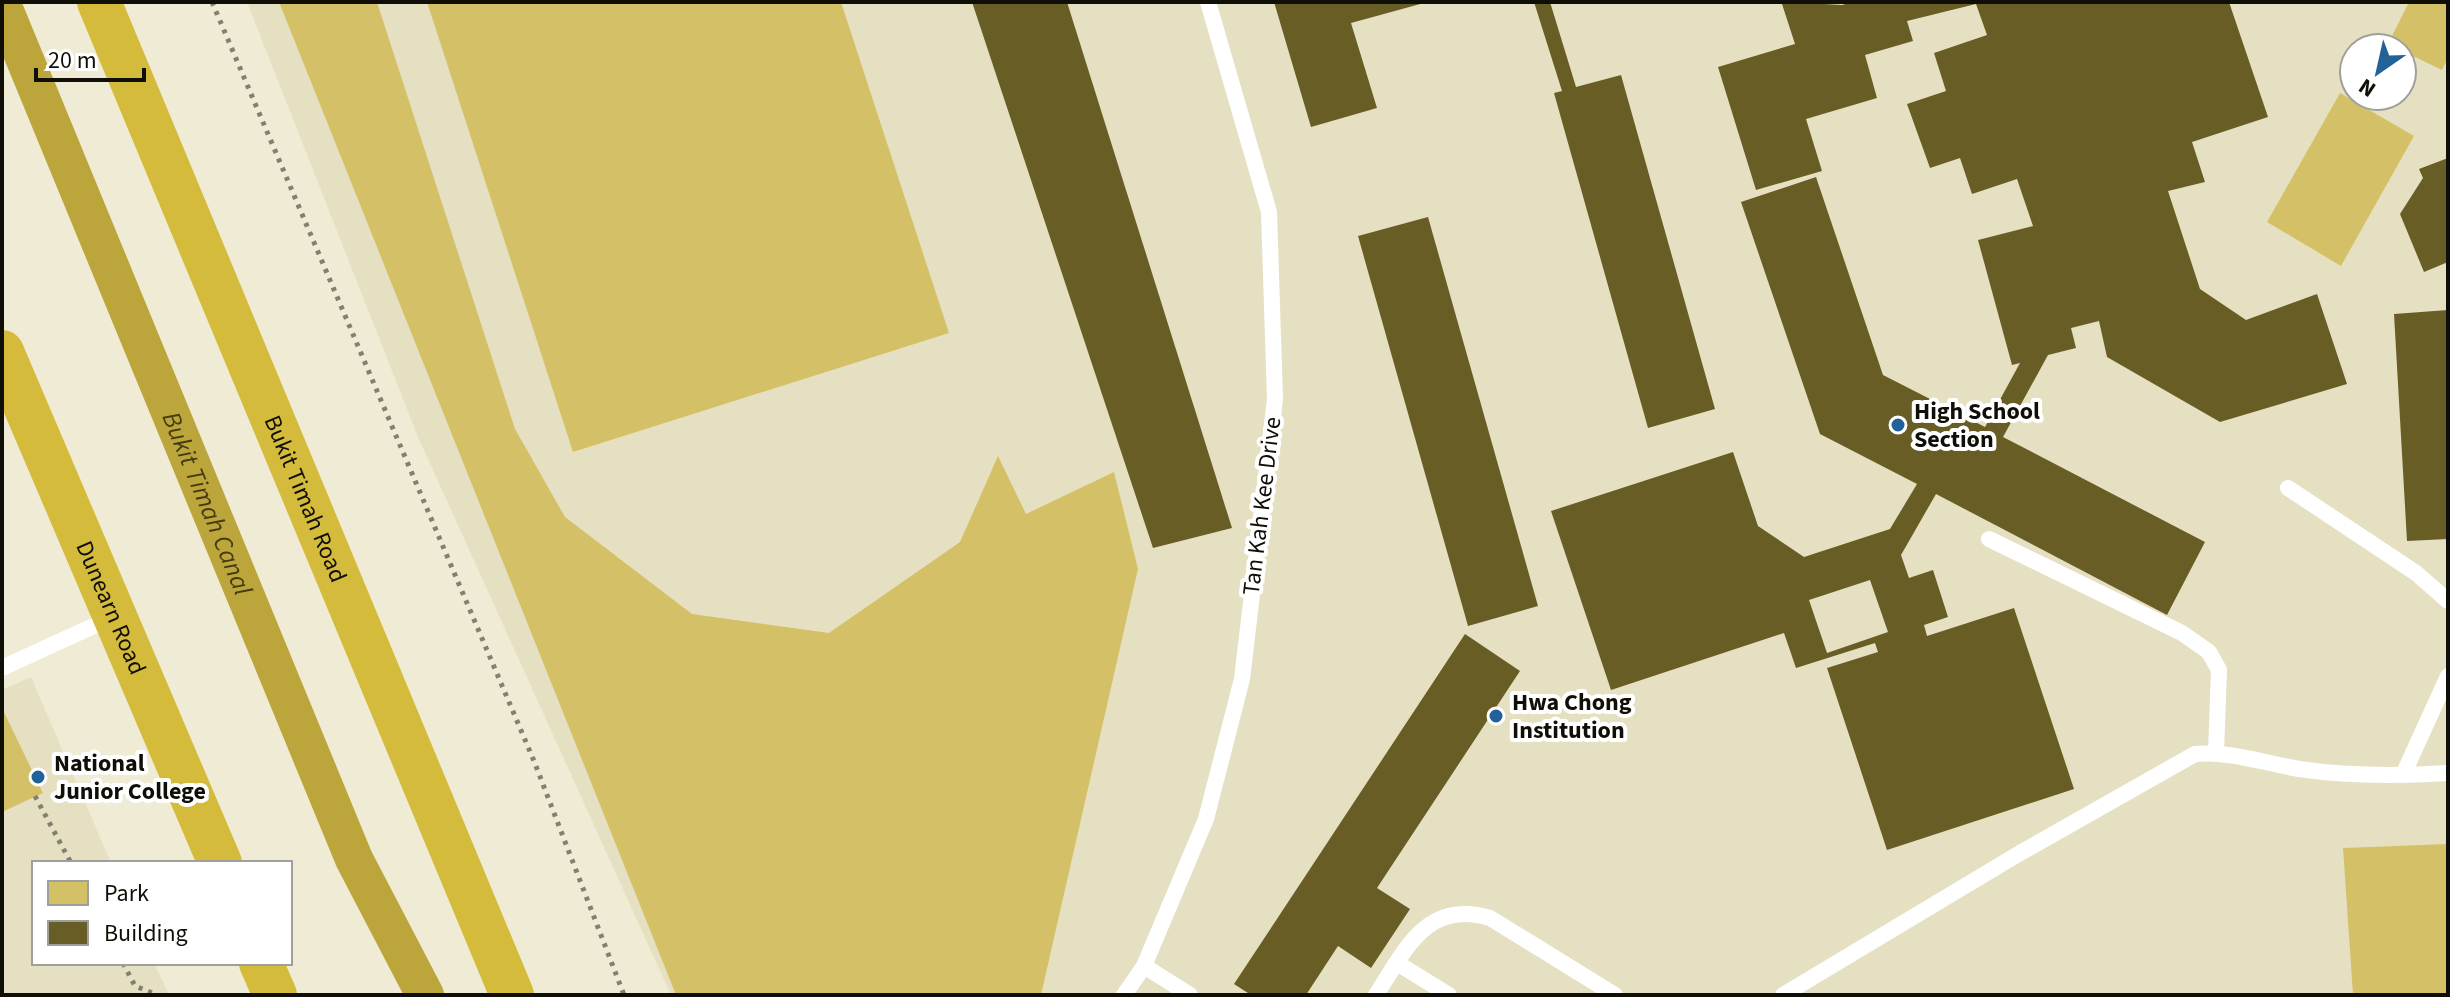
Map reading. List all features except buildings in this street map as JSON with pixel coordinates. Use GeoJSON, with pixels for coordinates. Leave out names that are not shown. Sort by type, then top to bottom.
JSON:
{"type":"FeatureCollection","features":[{"type":"Feature","properties":{"kind":"highway","name":"Bukit Timah Road"},"geometry":{"type":"LineString","coordinates":[[99,2],[512,995]]}},
{"type":"Feature","properties":{"kind":"highway","name":"Dunearn Road"},"geometry":{"type":"LineString","coordinates":[[2,352],[219,861]]}},
{"type":"Feature","properties":{"kind":"highway"},"geometry":{"type":"LineString","coordinates":[[262,965],[275,995]]}},
{"type":"Feature","properties":{"kind":"lane","name":"Tan Kah Kee Drive"},"geometry":{"type":"LineString","coordinates":[[1124,995],[1144,966],[1206,819],[1242,679],[1275,399],[1269,212],[1208,2]]}},
{"type":"Feature","properties":{"kind":"lane"},"geometry":{"type":"LineString","coordinates":[[2288,488],[2416,573],[2448,601]]}},
{"type":"Feature","properties":{"kind":"lane"},"geometry":{"type":"LineString","coordinates":[[1989,539],[2182,633],[2209,652],[2219,670],[2216,752]]}},
{"type":"Feature","properties":{"kind":"lane"},"geometry":{"type":"LineString","coordinates":[[2,668],[116,615]]}},
{"type":"Feature","properties":{"kind":"lane"},"geometry":{"type":"LineString","coordinates":[[2403,775],[2448,676]]}},
{"type":"Feature","properties":{"kind":"lane"},"geometry":{"type":"LineString","coordinates":[[1783,995],[2195,754],[2216,752],[2300,769],[2403,775],[2448,773]]}},
{"type":"Feature","properties":{"kind":"lane"},"geometry":{"type":"LineString","coordinates":[[1376,995],[1426,926],[1453,914],[1471,912],[1490,918],[1615,995]]}},
{"type":"Feature","properties":{"kind":"lane"},"geometry":{"type":"LineString","coordinates":[[1397,963],[1449,995]]}},
{"type":"Feature","properties":{"kind":"lane"},"geometry":{"type":"LineString","coordinates":[[1144,966],[1190,995]]}},
{"type":"Feature","properties":{"kind":"path"},"geometry":{"type":"LineString","coordinates":[[212,2],[534,761],[624,995]]}},
{"type":"Feature","properties":{"kind":"path"},"geometry":{"type":"LineString","coordinates":[[35,796],[70,861]]}},
{"type":"Feature","properties":{"kind":"path"},"geometry":{"type":"LineString","coordinates":[[124,965],[135,986],[157,995]]}},
{"type":"Feature","properties":{"kind":"shaded area","name":"Hwa Chong Institution"},"geometry":{"type":"Polygon","coordinates":[[[247,2],[2448,2],[2448,995],[671,995],[418,437],[247,2]]]}},
{"type":"Feature","properties":{"kind":"shaded area","name":"National Junior College"},"geometry":{"type":"Polygon","coordinates":[[[31,677],[110,861],[32,861],[32,965],[155,965],[169,995],[2,995],[2,690],[31,677]]]}},
{"type":"Feature","properties":{"kind":"green space"},"geometry":{"type":"Polygon","coordinates":[[[279,2],[377,2],[515,429],[565,517],[692,614],[829,633],[960,542],[998,456],[1026,514],[1114,472],[1138,569],[1041,995],[676,995],[279,2]]]}},
{"type":"Feature","properties":{"kind":"green space"},"geometry":{"type":"Polygon","coordinates":[[[427,2],[841,2],[949,333],[573,452],[427,2]]]}},
{"type":"Feature","properties":{"kind":"green space"},"geometry":{"type":"Polygon","coordinates":[[[2409,2],[2448,2],[2448,58],[2442,70],[2418,58],[2418,32],[2394,32],[2409,2]]]}},
{"type":"Feature","properties":{"kind":"green space"},"geometry":{"type":"Polygon","coordinates":[[[2338,97],[2338,112],[2373,112],[2414,136],[2341,266],[2267,222],[2338,97]]]}},
{"type":"Feature","properties":{"kind":"green space"},"geometry":{"type":"Polygon","coordinates":[[[2,708],[43,793],[2,812],[2,708]]]}},
{"type":"Feature","properties":{"kind":"green space"},"geometry":{"type":"Polygon","coordinates":[[[2448,844],[2448,995],[2353,995],[2343,848],[2448,844]]]}},
{"type":"Feature","properties":{"kind":"waterway","name":"Bukit Timah Canal"},"geometry":{"type":"LineString","coordinates":[[2,4],[354,859],[425,995]]}},
{"type":"Feature","properties":{"kind":"place","name":"High School Section"},"geometry":{"type":"Point","coordinates":[1898,425]}},
{"type":"Feature","properties":{"kind":"place","name":"Hwa Chong Institution"},"geometry":{"type":"Point","coordinates":[1496,716]}},
{"type":"Feature","properties":{"kind":"place","name":"National Junior College"},"geometry":{"type":"Point","coordinates":[38,777]}}]}
